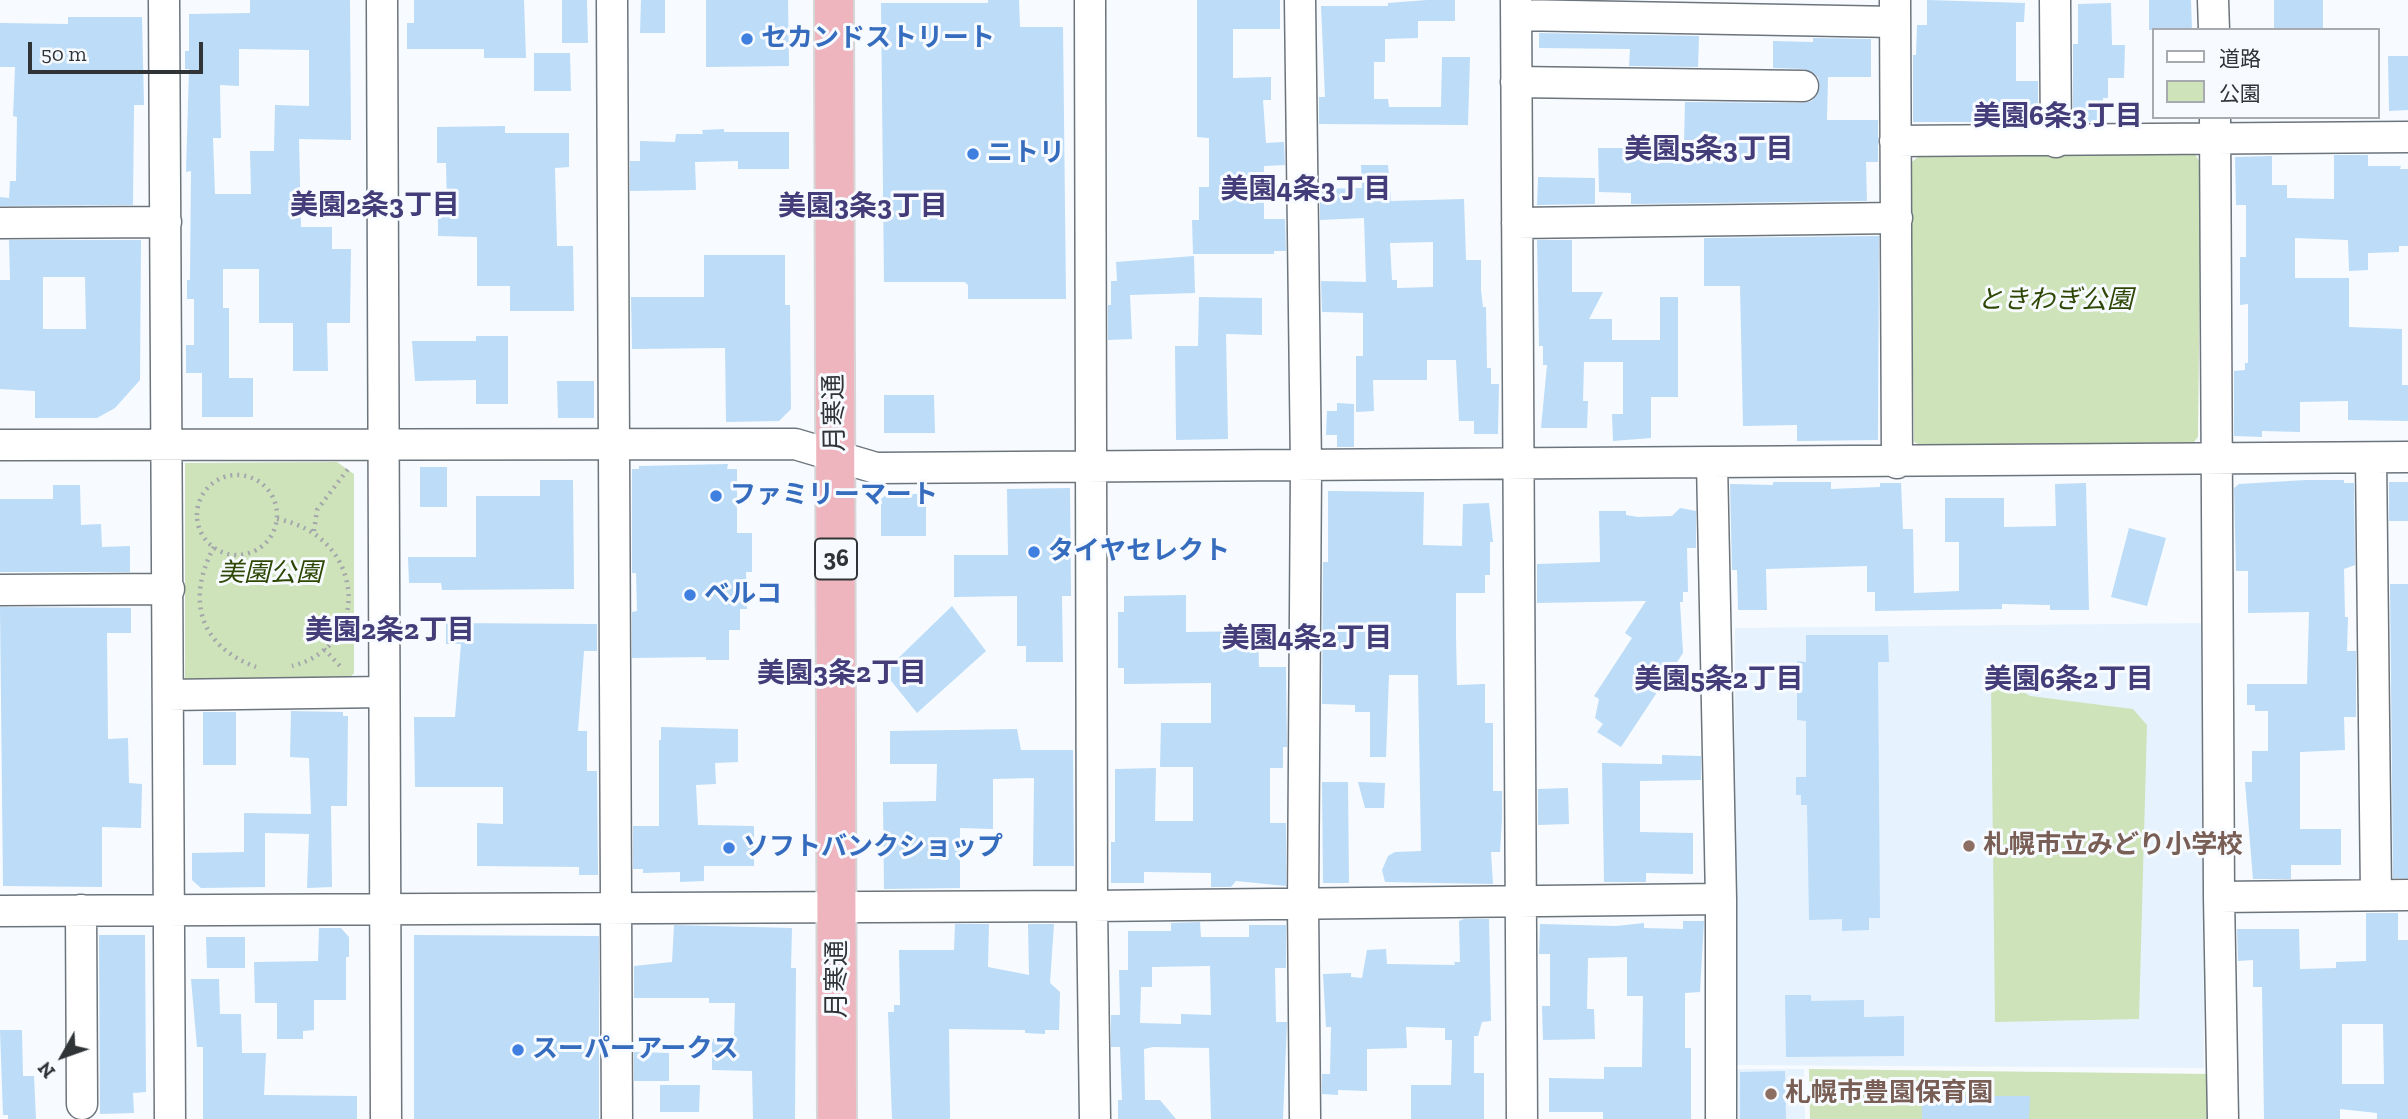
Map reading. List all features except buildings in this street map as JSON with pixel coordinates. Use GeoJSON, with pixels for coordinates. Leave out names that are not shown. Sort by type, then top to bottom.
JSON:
{"type":"FeatureCollection","features":[{"type":"Feature","properties":{"kind":"highway","name":"月寒通"},"geometry":{"type":"LineString","coordinates":[[834,0],[837,1119]]}},
{"type":"Feature","properties":{"kind":"street"},"geometry":{"type":"LineString","coordinates":[[164,0],[170,1119]]}},
{"type":"Feature","properties":{"kind":"street"},"geometry":{"type":"LineString","coordinates":[[382,0],[386,1119]]}},
{"type":"Feature","properties":{"kind":"street"},"geometry":{"type":"LineString","coordinates":[[612,0],[617,1119]]}},
{"type":"Feature","properties":{"kind":"street"},"geometry":{"type":"LineString","coordinates":[[1090,0],[1095,1119]]}},
{"type":"Feature","properties":{"kind":"street"},"geometry":{"type":"LineString","coordinates":[[1300,0],[1307,467],[1303,903],[1305,1119]]}},
{"type":"Feature","properties":{"kind":"street"},"geometry":{"type":"LineString","coordinates":[[2055,0],[2056,142]]}},
{"type":"Feature","properties":{"kind":"street"},"geometry":{"type":"LineString","coordinates":[[2213,0],[2214,28]]}},
{"type":"Feature","properties":{"kind":"street"},"geometry":{"type":"LineString","coordinates":[[1522,1119],[1516,8],[1895,11],[1897,463]]}},
{"type":"Feature","properties":{"kind":"street"},"geometry":{"type":"LineString","coordinates":[[1516,82],[1803,86]]}},
{"type":"Feature","properties":{"kind":"street"},"geometry":{"type":"LineString","coordinates":[[2215,128],[2219,897],[2223,1119]]}},
{"type":"Feature","properties":{"kind":"street"},"geometry":{"type":"LineString","coordinates":[[1895,141],[2056,142],[2215,128],[2408,137]]}},
{"type":"Feature","properties":{"kind":"street"},"geometry":{"type":"LineString","coordinates":[[1517,223],[1897,218]]}},
{"type":"Feature","properties":{"kind":"street"},"geometry":{"type":"LineString","coordinates":[[0,223],[166,222]]}},
{"type":"Feature","properties":{"kind":"street"},"geometry":{"type":"LineString","coordinates":[[0,445],[795,443],[836,458],[876,468],[1897,463],[2408,457]]}},
{"type":"Feature","properties":{"kind":"street"},"geometry":{"type":"LineString","coordinates":[[2371,458],[2376,895]]}},
{"type":"Feature","properties":{"kind":"street"},"geometry":{"type":"LineString","coordinates":[[1712,462],[1721,899],[1721,1119]]}},
{"type":"Feature","properties":{"kind":"street"},"geometry":{"type":"LineString","coordinates":[[0,590],[169,589]]}},
{"type":"Feature","properties":{"kind":"street"},"geometry":{"type":"LineString","coordinates":[[168,695],[384,692]]}},
{"type":"Feature","properties":{"kind":"street"},"geometry":{"type":"LineString","coordinates":[[2219,897],[2408,895]]}},
{"type":"Feature","properties":{"kind":"street"},"geometry":{"type":"LineString","coordinates":[[0,911],[1092,906],[1721,899]]}},
{"type":"Feature","properties":{"kind":"street"},"geometry":{"type":"LineString","coordinates":[[81,909],[82,1104]]}},
{"type":"Feature","properties":{"kind":"path"},"geometry":{"type":"LineString","coordinates":[[314,531],[317,510],[351,464]]}},
{"type":"Feature","properties":{"kind":"path"},"geometry":{"type":"LineString","coordinates":[[225,477],[250,477],[261,483],[275,503],[277,519],[271,537],[255,551],[234,555],[214,547],[199,527],[197,515],[205,491],[225,477]]}},
{"type":"Feature","properties":{"kind":"path"},"geometry":{"type":"LineString","coordinates":[[277,519],[296,522],[329,543],[347,578],[348,597],[345,616],[324,649],[304,663],[280,669]]}},
{"type":"Feature","properties":{"kind":"path"},"geometry":{"type":"LineString","coordinates":[[214,547],[202,569],[198,594],[202,618],[214,640],[232,657],[255,667],[267,668]]}},
{"type":"Feature","properties":{"kind":"shaded area","name":"札幌市立みどり小学校"},"geometry":{"type":"Polygon","coordinates":[[[2202,623],[2204,1068],[1733,1065],[1735,628],[2202,623]]]}},
{"type":"Feature","properties":{"kind":"shaded area","name":"札幌市豊園保育園"},"geometry":{"type":"Polygon","coordinates":[[[1737,1069],[1804,1069],[1805,1119],[1738,1119],[1737,1069]]]}},
{"type":"Feature","properties":{"kind":"green space","name":"ときわぎ公園"},"geometry":{"type":"Polygon","coordinates":[[[2194,152],[2201,165],[2198,437],[2190,447],[1934,452],[1914,442],[1910,163],[1918,157],[2194,152]]]}},
{"type":"Feature","properties":{"kind":"green space","name":"美園公園"},"geometry":{"type":"Polygon","coordinates":[[[337,462],[354,474],[354,673],[344,684],[185,679],[185,463],[337,462]]]}},
{"type":"Feature","properties":{"kind":"green space"},"geometry":{"type":"Polygon","coordinates":[[[2004,680],[2030,696],[2133,709],[2147,725],[2139,1019],[1995,1022],[1991,682],[2004,680]]]}},
{"type":"Feature","properties":{"kind":"green space"},"geometry":{"type":"Polygon","coordinates":[[[1809,1069],[2211,1074],[2211,1119],[1810,1119],[1809,1069]]]}},
{"type":"Feature","properties":{"kind":"place","name":"セカンドストリート"},"geometry":{"type":"Point","coordinates":[747,39]}},
{"type":"Feature","properties":{"kind":"place","name":"ニトリ"},"geometry":{"type":"Point","coordinates":[973,154]}},
{"type":"Feature","properties":{"kind":"place","name":"ファミリーマート"},"geometry":{"type":"Point","coordinates":[716,496]}},
{"type":"Feature","properties":{"kind":"place","name":"タイヤセレクト"},"geometry":{"type":"Point","coordinates":[1034,552]}},
{"type":"Feature","properties":{"kind":"place","name":"ベルコ"},"geometry":{"type":"Point","coordinates":[690,595]}},
{"type":"Feature","properties":{"kind":"place","name":"札幌市立みどり小学校"},"geometry":{"type":"Point","coordinates":[1969,846]}},
{"type":"Feature","properties":{"kind":"place","name":"ソフトバンクショップ"},"geometry":{"type":"Point","coordinates":[729,848]}},
{"type":"Feature","properties":{"kind":"place","name":"スーパーアークス"},"geometry":{"type":"Point","coordinates":[518,1050]}},
{"type":"Feature","properties":{"kind":"place","name":"札幌市豊園保育園"},"geometry":{"type":"Point","coordinates":[1771,1094]}},
{"type":"Feature","properties":{"kind":"district","name":"美園6条3丁目"},"geometry":{"type":"Point","coordinates":[2058,117]}},
{"type":"Feature","properties":{"kind":"district","name":"美園5条3丁目"},"geometry":{"type":"Point","coordinates":[1709,150]}},
{"type":"Feature","properties":{"kind":"district","name":"美園4条3丁目"},"geometry":{"type":"Point","coordinates":[1306,190]}},
{"type":"Feature","properties":{"kind":"district","name":"美園2条3丁目"},"geometry":{"type":"Point","coordinates":[375,206]}},
{"type":"Feature","properties":{"kind":"district","name":"美園3条3丁目"},"geometry":{"type":"Point","coordinates":[863,207]}},
{"type":"Feature","properties":{"kind":"district","name":"美園2条2丁目"},"geometry":{"type":"Point","coordinates":[390,631]}},
{"type":"Feature","properties":{"kind":"district","name":"美園4条2丁目"},"geometry":{"type":"Point","coordinates":[1307,639]}},
{"type":"Feature","properties":{"kind":"district","name":"美園3条2丁目"},"geometry":{"type":"Point","coordinates":[842,674]}},
{"type":"Feature","properties":{"kind":"district","name":"美園5条2丁目"},"geometry":{"type":"Point","coordinates":[1719,680]}},
{"type":"Feature","properties":{"kind":"district","name":"美園6条2丁目"},"geometry":{"type":"Point","coordinates":[2069,680]}}]}
